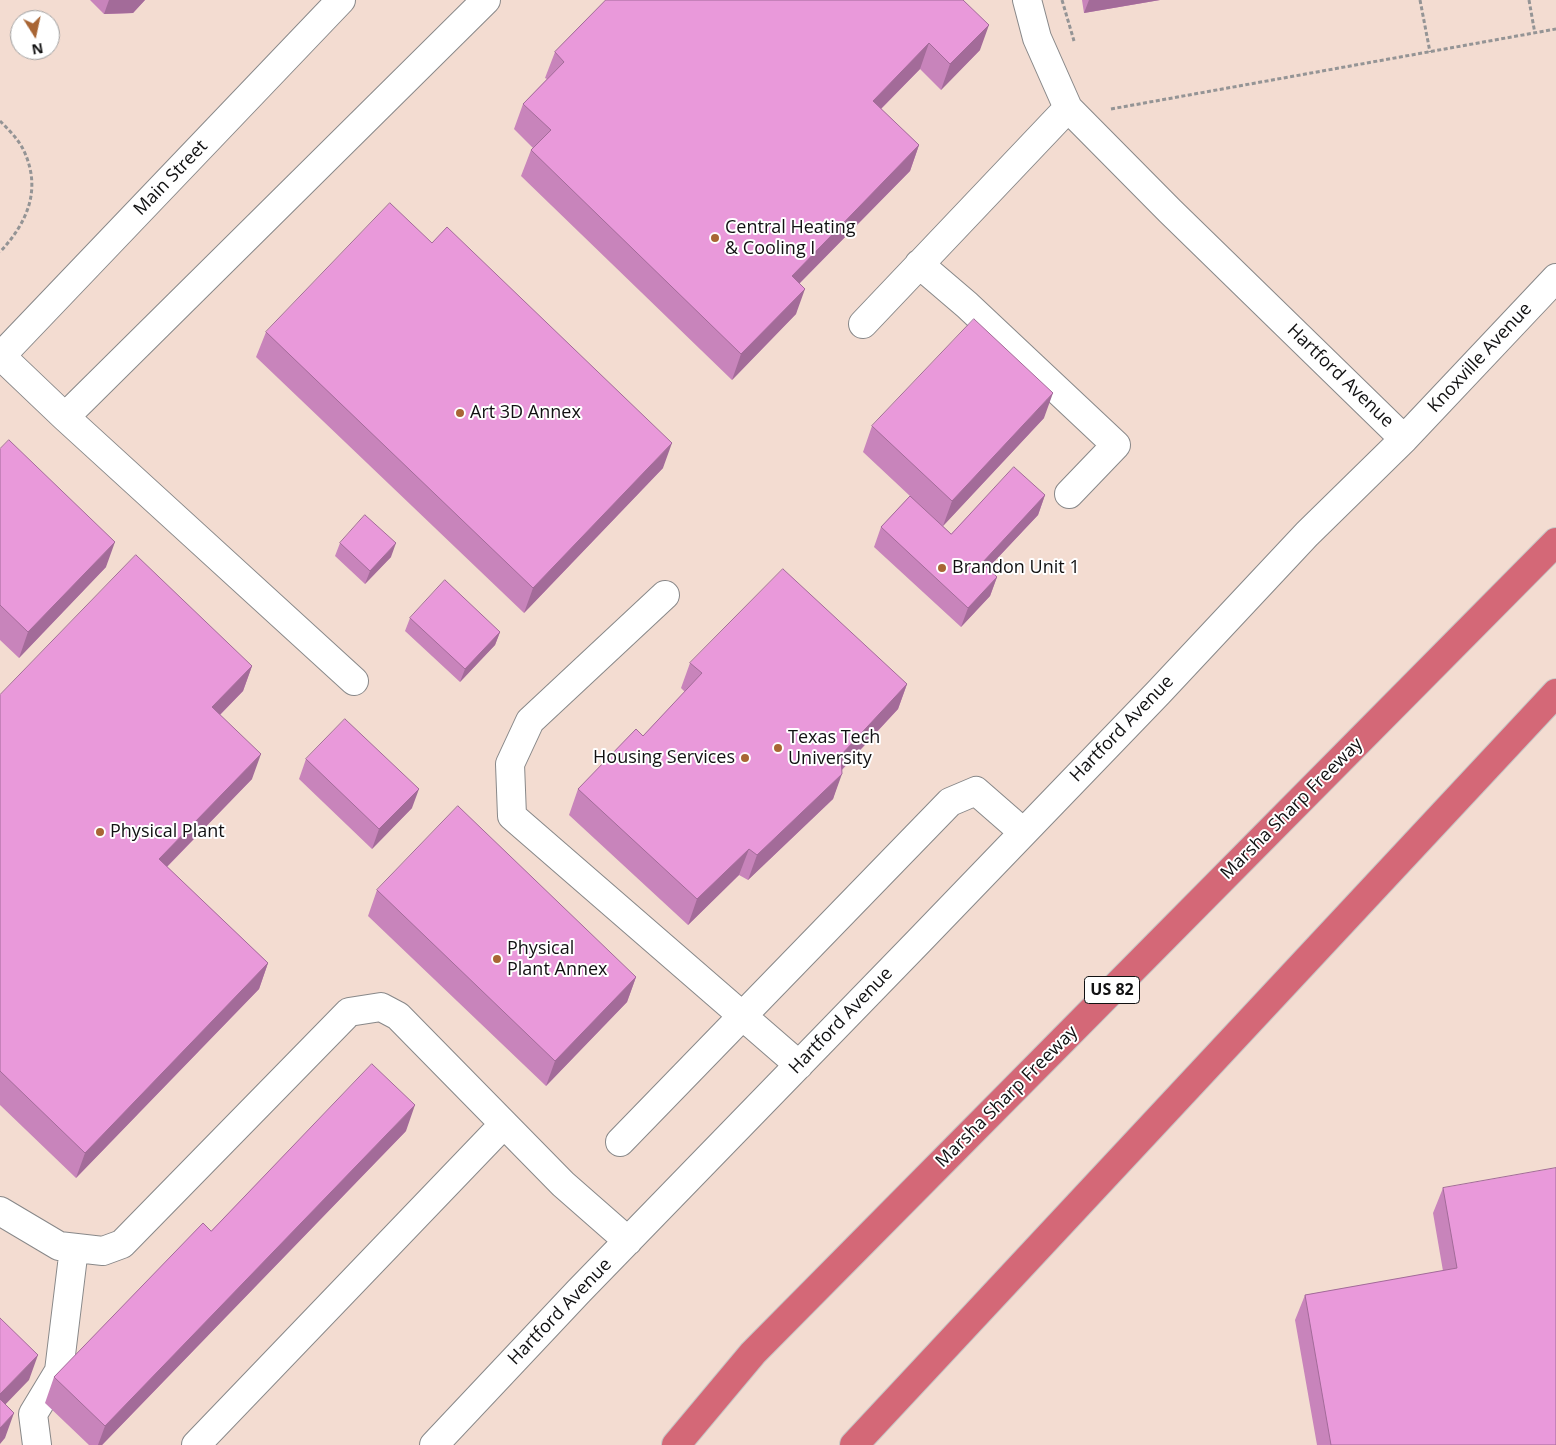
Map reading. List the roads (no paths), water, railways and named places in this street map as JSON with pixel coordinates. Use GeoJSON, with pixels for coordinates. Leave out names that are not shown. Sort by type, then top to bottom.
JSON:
{"type":"FeatureCollection","features":[{"type":"Feature","properties":{"kind":"highway","name":"Marsha Sharp Freeway"},"geometry":{"type":"LineString","coordinates":[[676,1445],[753,1353],[1556,542]]}},
{"type":"Feature","properties":{"kind":"highway"},"geometry":{"type":"LineString","coordinates":[[854,1445],[1556,693]]}},
{"type":"Feature","properties":{"kind":"street","name":"Main Street"},"geometry":{"type":"LineString","coordinates":[[1,356],[341,0]]}},
{"type":"Feature","properties":{"kind":"street"},"geometry":{"type":"LineString","coordinates":[[65,417],[486,0]]}},
{"type":"Feature","properties":{"kind":"street","name":"Hartford Avenue"},"geometry":{"type":"LineString","coordinates":[[434,1445],[628,1241],[1158,693],[1307,534],[1404,438],[1170,211],[1068,108],[1037,38],[1027,0]]}},
{"type":"Feature","properties":{"kind":"street"},"geometry":{"type":"LineString","coordinates":[[863,324],[1068,108]]}},
{"type":"Feature","properties":{"kind":"street"},"geometry":{"type":"LineString","coordinates":[[920,264],[967,305],[1116,445],[1069,494]]}},
{"type":"Feature","properties":{"kind":"street","name":"Knoxville Avenue"},"geometry":{"type":"LineString","coordinates":[[1404,438],[1556,278]]}},
{"type":"Feature","properties":{"kind":"street"},"geometry":{"type":"LineString","coordinates":[[1,356],[65,417],[354,681]]}},
{"type":"Feature","properties":{"kind":"street"},"geometry":{"type":"LineString","coordinates":[[665,595],[530,721],[510,764],[512,816],[799,1065]]}},
{"type":"Feature","properties":{"kind":"street"},"geometry":{"type":"LineString","coordinates":[[620,1142],[950,802],[976,791],[1023,832]]}},
{"type":"Feature","properties":{"kind":"street"},"geometry":{"type":"LineString","coordinates":[[0,1211],[59,1246],[103,1251],[122,1244],[349,1012],[381,1007],[398,1016],[563,1184],[628,1241]]}},
{"type":"Feature","properties":{"kind":"street"},"geometry":{"type":"LineString","coordinates":[[196,1445],[504,1124]]}},
{"type":"Feature","properties":{"kind":"street"},"geometry":{"type":"LineString","coordinates":[[37,1445],[33,1414],[58,1371],[74,1248]]}},
{"type":"Feature","properties":{"kind":"place","name":"Central Heating & Cooling I"},"geometry":{"type":"Point","coordinates":[715,238]}},
{"type":"Feature","properties":{"kind":"place","name":"Art 3D Annex"},"geometry":{"type":"Point","coordinates":[460,413]}},
{"type":"Feature","properties":{"kind":"place","name":"Brandon Unit 1"},"geometry":{"type":"Point","coordinates":[942,568]}},
{"type":"Feature","properties":{"kind":"place","name":"Texas Tech University"},"geometry":{"type":"Point","coordinates":[778,748]}},
{"type":"Feature","properties":{"kind":"place","name":"Housing Services"},"geometry":{"type":"Point","coordinates":[745,758]}},
{"type":"Feature","properties":{"kind":"place","name":"Physical Plant"},"geometry":{"type":"Point","coordinates":[100,832]}},
{"type":"Feature","properties":{"kind":"place","name":"Physical Plant Annex"},"geometry":{"type":"Point","coordinates":[497,959]}}]}
